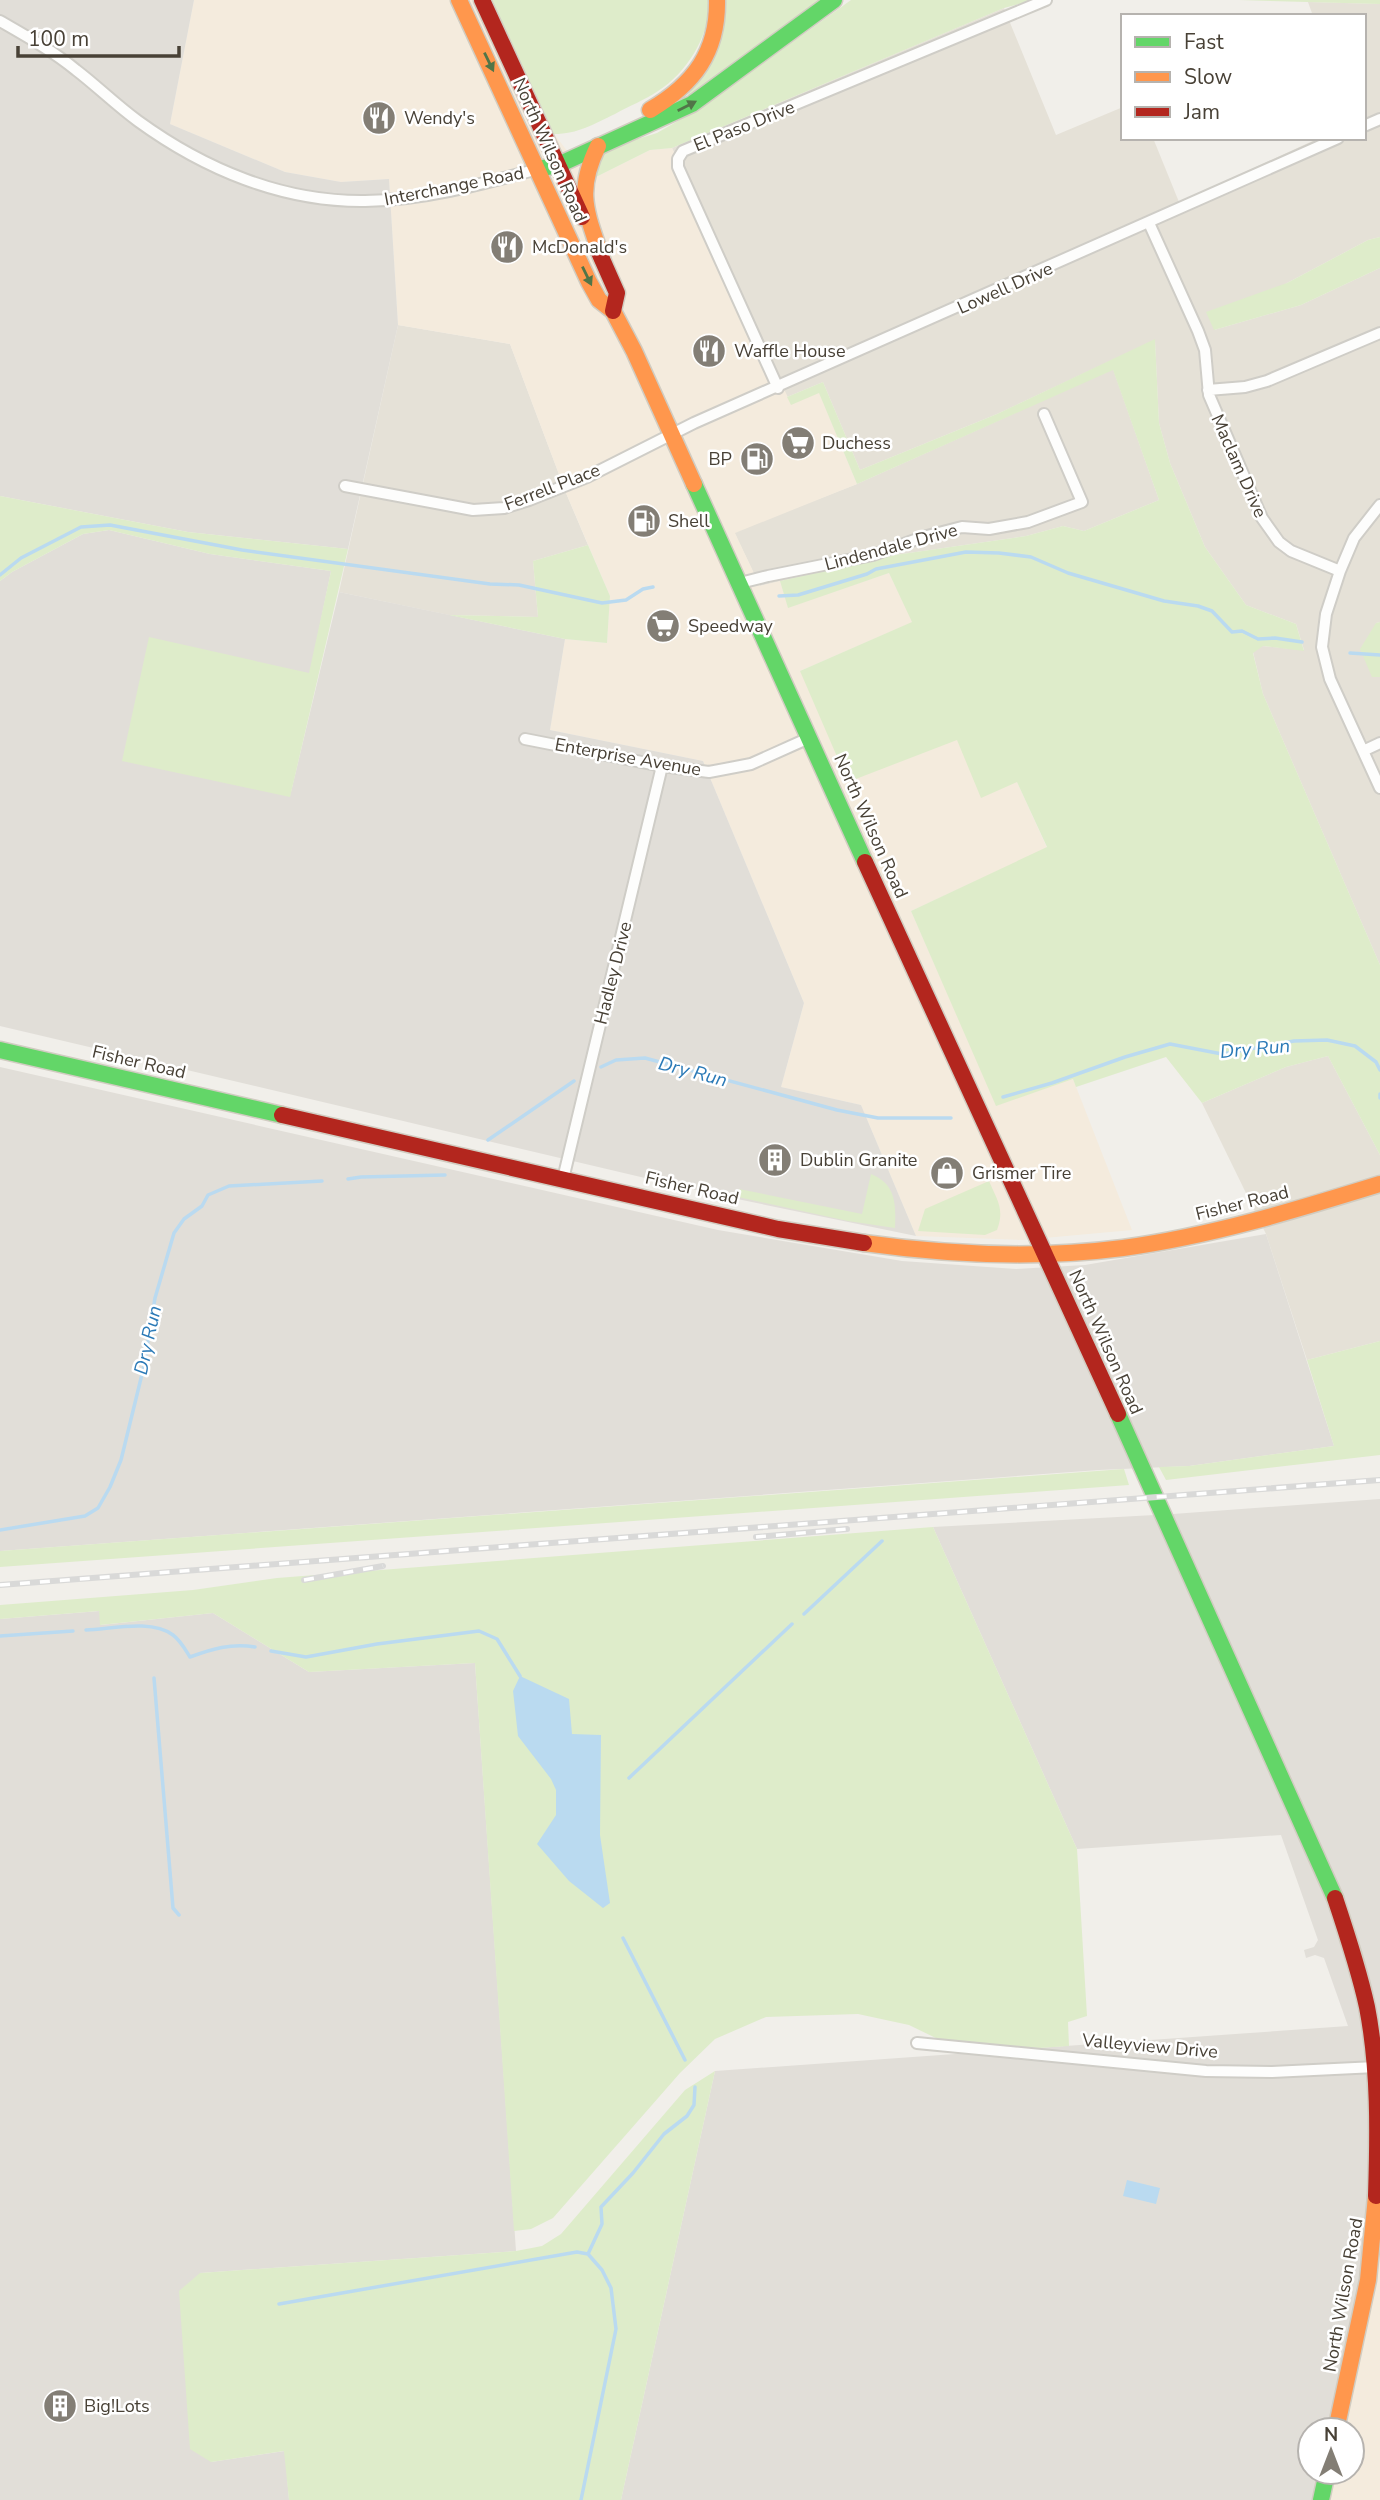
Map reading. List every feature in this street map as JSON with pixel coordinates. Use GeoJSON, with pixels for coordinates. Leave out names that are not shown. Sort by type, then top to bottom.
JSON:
{"type":"FeatureCollection","features":[{"type":"Feature","properties":{"kind":"main road","name":"North Wilson Road"},"geometry":{"type":"LineString","coordinates":[[459,0],[594,291],[599,300],[613,311],[740,583],[1335,1897],[1364,1993],[1378,2066],[1380,2122],[1377,2218],[1372,2258],[1339,2416]]}},
{"type":"Feature","properties":{"kind":"main road","name":"North Wilson Road"},"geometry":{"type":"LineString","coordinates":[[482,0],[617,292],[613,311]]}},
{"type":"Feature","properties":{"kind":"main road"},"geometry":{"type":"LineString","coordinates":[[538,169],[647,111],[683,88],[703,63],[711,46],[716,29],[717,0]]}},
{"type":"Feature","properties":{"kind":"main road"},"geometry":{"type":"LineString","coordinates":[[555,159],[598,146],[692,104],[834,0]]}},
{"type":"Feature","properties":{"kind":"main road"},"geometry":{"type":"LineString","coordinates":[[598,146],[583,183],[587,214],[602,260]]}},
{"type":"Feature","properties":{"kind":"main road","name":"Fisher Road"},"geometry":{"type":"LineString","coordinates":[[0,1050],[778,1229],[842,1241],[931,1250],[1002,1254],[1084,1252],[1160,1241],[1261,1220],[1380,1184]]}},
{"type":"Feature","properties":{"kind":"street","name":"El Paso Drive"},"geometry":{"type":"LineString","coordinates":[[778,388],[678,167],[678,159],[683,151],[1046,0]]}},
{"type":"Feature","properties":{"kind":"street","name":"Interchange Road"},"geometry":{"type":"LineString","coordinates":[[0,21],[74,68],[170,143],[248,182],[304,195],[364,201],[409,198],[538,169]]}},
{"type":"Feature","properties":{"kind":"street","name":"Lowell Drive"},"geometry":{"type":"LineString","coordinates":[[671,434],[1334,140]]}},
{"type":"Feature","properties":{"kind":"street","name":"Maclam Drive"},"geometry":{"type":"LineString","coordinates":[[1149,223],[1205,350],[1208,390],[1219,423],[1269,530],[1291,551],[1340,571]]}},
{"type":"Feature","properties":{"kind":"street"},"geometry":{"type":"LineString","coordinates":[[1208,390],[1245,387],[1267,381],[1380,333]]}},
{"type":"Feature","properties":{"kind":"street","name":"Lindendale Drive"},"geometry":{"type":"LineString","coordinates":[[740,583],[873,555],[923,537],[962,527],[989,529],[1027,522],[1082,502],[1044,414]]}},
{"type":"Feature","properties":{"kind":"street","name":"Ferrell Place"},"geometry":{"type":"LineString","coordinates":[[345,486],[473,510],[504,508],[587,477],[671,434]]}},
{"type":"Feature","properties":{"kind":"street"},"geometry":{"type":"LineString","coordinates":[[1380,505],[1354,538],[1340,571],[1326,614],[1322,647],[1330,680],[1380,788]]}},
{"type":"Feature","properties":{"kind":"street","name":"Enterprise Avenue"},"geometry":{"type":"LineString","coordinates":[[525,739],[697,772],[726,770],[751,764],[809,738]]}},
{"type":"Feature","properties":{"kind":"street"},"geometry":{"type":"LineString","coordinates":[[1363,751],[1380,743]]}},
{"type":"Feature","properties":{"kind":"street","name":"Hadley Drive"},"geometry":{"type":"LineString","coordinates":[[563,1179],[663,766]]}},
{"type":"Feature","properties":{"kind":"street","name":"Valleyview Drive"},"geometry":{"type":"LineString","coordinates":[[917,2043],[1225,2072],[1378,2066]]}},
{"type":"Feature","properties":{"kind":"shaded area"},"geometry":{"type":"Polygon","coordinates":[[[0,0],[194,0],[170,124],[285,172],[341,182],[389,179],[398,325],[348,549],[188,532],[0,496],[0,0]]]}},
{"type":"Feature","properties":{"kind":"shaded area"},"geometry":{"type":"Polygon","coordinates":[[[194,0],[492,0],[554,134],[590,180],[650,150],[672,148],[791,404],[819,392],[857,484],[735,533],[760,586],[780,581],[788,607],[889,573],[913,622],[800,671],[957,740],[1017,782],[1047,848],[911,911],[997,1105],[1073,1079],[1132,1230],[1022,1240],[916,1236],[861,1105],[781,1087],[804,1003],[703,761],[550,730],[565,639],[607,643],[610,596],[566,493],[510,344],[398,325],[389,179],[341,182],[285,172],[170,124],[194,0]]]}},
{"type":"Feature","properties":{"kind":"shaded area"},"geometry":{"type":"Polygon","coordinates":[[[1308,2],[1380,4],[1380,237],[1368,240],[1287,283],[1214,330],[1301,305],[1380,268],[1380,622],[1376,623],[1372,677],[1380,677],[1380,965],[1263,694],[1253,652],[1262,646],[1304,650],[1296,624],[1246,605],[1205,547],[1170,463],[1159,423],[1155,340],[997,414],[860,470],[823,382],[787,397],[672,148],[1004,8],[1056,135],[1121,108],[1121,140],[1154,140],[1179,202],[1315,140],[1366,140],[1366,14],[1312,14],[1308,2]]]}},
{"type":"Feature","properties":{"kind":"shaded area"},"geometry":{"type":"Polygon","coordinates":[[[398,325],[510,344],[588,545],[533,561],[538,617],[449,615],[339,592],[398,325]]]}},
{"type":"Feature","properties":{"kind":"shaded area"},"geometry":{"type":"Polygon","coordinates":[[[1113,369],[1159,500],[1084,531],[1063,526],[1026,536],[895,555],[760,586],[734,532],[857,484],[1113,369]]]}},
{"type":"Feature","properties":{"kind":"shaded area"},"geometry":{"type":"Polygon","coordinates":[[[109,530],[210,554],[331,571],[310,673],[290,796],[339,592],[565,639],[550,730],[703,761],[804,1003],[781,1087],[861,1105],[916,1236],[713,1194],[0,1026],[0,581],[83,534],[109,530]]]}},
{"type":"Feature","properties":{"kind":"shaded area"},"geometry":{"type":"Polygon","coordinates":[[[1328,1056],[1380,1155],[1380,1341],[1307,1360],[1266,1234],[1202,1103],[1286,1067],[1328,1056]]]}},
{"type":"Feature","properties":{"kind":"shaded area"},"geometry":{"type":"Polygon","coordinates":[[[0,1067],[718,1230],[902,1261],[1016,1269],[1085,1265],[1266,1234],[1334,1446],[1189,1466],[1099,1470],[0,1551],[0,1067]]]}},
{"type":"Feature","properties":{"kind":"shaded area"},"geometry":{"type":"Polygon","coordinates":[[[1380,1499],[1380,2234],[1343,2416],[1296,2416],[1296,2486],[1327,2486],[1324,2500],[621,2500],[715,2071],[1348,2026],[1324,1958],[1315,1955],[1306,1958],[1304,1950],[1314,1947],[1318,1940],[1281,1835],[1077,1849],[933,1527],[1380,1499]]]}},
{"type":"Feature","properties":{"kind":"shaded area"},"geometry":{"type":"Polygon","coordinates":[[[100,1611],[101,1625],[213,1613],[309,1672],[475,1663],[516,2251],[200,2273],[211,2462],[285,2451],[289,2500],[0,2500],[0,1619],[100,1611]]]}},
{"type":"Feature","properties":{"kind":"shaded area"},"geometry":{"type":"Polygon","coordinates":[[[1380,2234],[1380,2500],[1324,2500],[1327,2486],[1366,2486],[1366,2416],[1343,2416],[1380,2234]]]}},
{"type":"Feature","properties":{"kind":"green space"},"geometry":{"type":"Polygon","coordinates":[[[492,0],[709,0],[709,13],[695,52],[669,83],[593,125],[554,134],[492,0]]]}},
{"type":"Feature","properties":{"kind":"green space"},"geometry":{"type":"Polygon","coordinates":[[[725,0],[822,0],[686,100],[725,0]]]}},
{"type":"Feature","properties":{"kind":"green space"},"geometry":{"type":"Polygon","coordinates":[[[851,0],[1033,0],[1004,8],[672,148],[650,150],[590,180],[598,160],[612,147],[657,133],[702,107],[851,0]]]}},
{"type":"Feature","properties":{"kind":"green space"},"geometry":{"type":"Polygon","coordinates":[[[1239,0],[1380,0],[1380,4],[1239,0]]]}},
{"type":"Feature","properties":{"kind":"green space"},"geometry":{"type":"Polygon","coordinates":[[[1380,237],[1380,268],[1301,305],[1214,330],[1206,312],[1287,283],[1368,240],[1380,237]]]}},
{"type":"Feature","properties":{"kind":"green space"},"geometry":{"type":"Polygon","coordinates":[[[1155,339],[1159,423],[1170,463],[1205,547],[1246,605],[1296,624],[1304,651],[1263,646],[1253,653],[1263,694],[1380,965],[1380,1155],[1328,1056],[1286,1067],[1202,1103],[1166,1057],[1076,1087],[1073,1079],[996,1106],[911,911],[1047,847],[1017,782],[981,798],[957,740],[848,782],[800,671],[912,622],[889,573],[788,608],[780,581],[895,555],[1026,536],[1063,526],[1084,531],[1159,500],[1113,370],[857,484],[819,393],[791,405],[787,397],[823,382],[860,470],[997,414],[1155,339]]]}},
{"type":"Feature","properties":{"kind":"green space"},"geometry":{"type":"Polygon","coordinates":[[[0,496],[188,532],[348,549],[290,797],[122,761],[149,637],[309,673],[331,571],[210,554],[109,530],[83,534],[0,581],[0,496]]]}},
{"type":"Feature","properties":{"kind":"green space"},"geometry":{"type":"Polygon","coordinates":[[[588,545],[610,596],[607,643],[565,639],[449,615],[538,617],[533,561],[588,545]]]}},
{"type":"Feature","properties":{"kind":"green space"},"geometry":{"type":"Polygon","coordinates":[[[1380,622],[1380,677],[1372,677],[1360,649],[1376,623],[1380,622]]]}},
{"type":"Feature","properties":{"kind":"green space"},"geometry":{"type":"Polygon","coordinates":[[[871,1174],[890,1189],[894,1203],[895,1228],[848,1221],[738,1197],[739,1189],[862,1214],[871,1174]]]}},
{"type":"Feature","properties":{"kind":"green space"},"geometry":{"type":"Polygon","coordinates":[[[989,1181],[1000,1210],[997,1230],[985,1235],[918,1231],[925,1209],[989,1181]]]}},
{"type":"Feature","properties":{"kind":"green space"},"geometry":{"type":"Polygon","coordinates":[[[1380,1341],[1380,1455],[1166,1480],[1159,1467],[1189,1466],[1334,1446],[1307,1360],[1380,1341]]]}},
{"type":"Feature","properties":{"kind":"green space"},"geometry":{"type":"Polygon","coordinates":[[[1124,1469],[1129,1485],[0,1567],[0,1551],[1124,1469]]]}},
{"type":"Feature","properties":{"kind":"green space"},"geometry":{"type":"Polygon","coordinates":[[[933,1527],[1077,1849],[1087,2016],[1068,2022],[1069,2046],[1039,2048],[942,2041],[909,2025],[858,2014],[766,2017],[715,2039],[680,2073],[553,2218],[531,2229],[514,2231],[475,1663],[309,1672],[213,1613],[100,1625],[99,1611],[0,1619],[0,1605],[193,1590],[277,1578],[933,1527]]]}},
{"type":"Feature","properties":{"kind":"green space"},"geometry":{"type":"Polygon","coordinates":[[[715,2071],[621,2500],[289,2500],[284,2451],[211,2462],[190,2449],[179,2291],[200,2273],[516,2251],[542,2246],[561,2234],[685,2090],[715,2071]]]}},
{"type":"Feature","properties":{"kind":"water"},"geometry":{"type":"Polygon","coordinates":[[[520,1676],[569,1699],[572,1734],[601,1735],[600,1835],[610,1903],[603,1908],[569,1881],[537,1844],[556,1815],[556,1790],[551,1779],[518,1736],[513,1691],[520,1676]]]}},
{"type":"Feature","properties":{"kind":"water"},"geometry":{"type":"Polygon","coordinates":[[[1127,2180],[1160,2188],[1156,2204],[1123,2196],[1127,2180]]]}},
{"type":"Feature","properties":{"kind":"waterway"},"geometry":{"type":"LineString","coordinates":[[0,575],[21,558],[81,527],[110,525],[242,550],[490,584],[519,585],[602,603],[626,600],[643,589],[653,587]]}},
{"type":"Feature","properties":{"kind":"waterway"},"geometry":{"type":"LineString","coordinates":[[779,596],[798,595],[876,569],[966,552],[999,553],[1031,557],[1068,573],[1164,601],[1198,606],[1212,611],[1232,632],[1242,631],[1258,639],[1275,638],[1302,642]]}},
{"type":"Feature","properties":{"kind":"waterway"},"geometry":{"type":"LineString","coordinates":[[1350,653],[1380,655]]}},
{"type":"Feature","properties":{"kind":"waterway","name":"Dry Run"},"geometry":{"type":"LineString","coordinates":[[1003,1097],[1170,1044],[1222,1054],[1294,1041],[1327,1040],[1355,1046],[1376,1062],[1380,1070]]}},
{"type":"Feature","properties":{"kind":"waterway","name":"Dry Run"},"geometry":{"type":"LineString","coordinates":[[601,1067],[616,1060],[645,1058],[837,1110],[878,1118],[951,1118]]}},
{"type":"Feature","properties":{"kind":"waterway","name":"Dry Run"},"geometry":{"type":"LineString","coordinates":[[488,1140],[574,1081]]}},
{"type":"Feature","properties":{"kind":"waterway","name":"Dry Run"},"geometry":{"type":"LineString","coordinates":[[348,1179],[445,1175]]}},
{"type":"Feature","properties":{"kind":"waterway","name":"Dry Run"},"geometry":{"type":"LineString","coordinates":[[0,1530],[85,1516],[98,1508],[121,1460],[144,1366],[155,1298],[174,1233],[184,1219],[202,1206],[208,1195],[229,1186],[322,1181]]}},
{"type":"Feature","properties":{"kind":"waterway"},"geometry":{"type":"LineString","coordinates":[[804,1614],[882,1541]]}},
{"type":"Feature","properties":{"kind":"waterway"},"geometry":{"type":"LineString","coordinates":[[629,1778],[792,1624]]}},
{"type":"Feature","properties":{"kind":"waterway"},"geometry":{"type":"LineString","coordinates":[[86,1630],[154,1627],[176,1637],[190,1657],[222,1648],[255,1647]]}},
{"type":"Feature","properties":{"kind":"waterway"},"geometry":{"type":"LineString","coordinates":[[0,1636],[73,1631]]}},
{"type":"Feature","properties":{"kind":"waterway"},"geometry":{"type":"LineString","coordinates":[[271,1651],[306,1657],[377,1644],[479,1631],[497,1639],[520,1676]]}},
{"type":"Feature","properties":{"kind":"waterway"},"geometry":{"type":"LineString","coordinates":[[154,1678],[173,1908],[179,1915]]}},
{"type":"Feature","properties":{"kind":"waterway"},"geometry":{"type":"LineString","coordinates":[[623,1938],[685,2060]]}},
{"type":"Feature","properties":{"kind":"waterway"},"geometry":{"type":"LineString","coordinates":[[279,2304],[577,2252],[588,2254],[602,2224],[601,2207],[664,2134],[687,2116],[694,2105],[695,2087]]}},
{"type":"Feature","properties":{"kind":"waterway"},"geometry":{"type":"LineString","coordinates":[[581,2500],[616,2329],[611,2288],[602,2270],[588,2254]]}},
{"type":"Feature","properties":{"kind":"railway"},"geometry":{"type":"LineString","coordinates":[[0,1585],[1380,1480]]}},
{"type":"Feature","properties":{"kind":"railway"},"geometry":{"type":"LineString","coordinates":[[756,1537],[847,1529]]}},
{"type":"Feature","properties":{"kind":"railway"},"geometry":{"type":"LineString","coordinates":[[304,1580],[383,1566]]}},
{"type":"Feature","properties":{"kind":"traffic: fast"},"geometry":{"type":"LineString","coordinates":[[538,169],[558,165],[692,104],[834,0]]}},
{"type":"Feature","properties":{"kind":"traffic: fast"},"geometry":{"type":"LineString","coordinates":[[694,484],[865,862]]}},
{"type":"Feature","properties":{"kind":"traffic: fast"},"geometry":{"type":"LineString","coordinates":[[0,1050],[282,1115]]}},
{"type":"Feature","properties":{"kind":"traffic: fast"},"geometry":{"type":"LineString","coordinates":[[1118,1414],[1335,1898]]}},
{"type":"Feature","properties":{"kind":"traffic: fast"},"geometry":{"type":"LineString","coordinates":[[1321,2500],[1324,2486]]}},
{"type":"Feature","properties":{"kind":"traffic: slow"},"geometry":{"type":"LineString","coordinates":[[459,0],[589,282],[599,300],[613,311],[634,351],[694,484]]}},
{"type":"Feature","properties":{"kind":"traffic: slow"},"geometry":{"type":"LineString","coordinates":[[650,110],[679,89],[700,65],[713,35],[717,0]]}},
{"type":"Feature","properties":{"kind":"traffic: slow"},"geometry":{"type":"LineString","coordinates":[[598,146],[591,162],[585,190],[588,215],[602,259]]}},
{"type":"Feature","properties":{"kind":"traffic: slow"},"geometry":{"type":"LineString","coordinates":[[864,1243],[993,1254],[1058,1254],[1123,1248],[1221,1229],[1380,1184]]}},
{"type":"Feature","properties":{"kind":"traffic: slow"},"geometry":{"type":"LineString","coordinates":[[1339,2416],[1368,2280],[1376,2196]]}},
{"type":"Feature","properties":{"kind":"traffic: jam"},"geometry":{"type":"LineString","coordinates":[[482,0],[582,217]]}},
{"type":"Feature","properties":{"kind":"traffic: jam"},"geometry":{"type":"LineString","coordinates":[[598,250],[617,293],[613,311]]}},
{"type":"Feature","properties":{"kind":"traffic: jam"},"geometry":{"type":"LineString","coordinates":[[865,862],[1118,1414]]}},
{"type":"Feature","properties":{"kind":"traffic: jam"},"geometry":{"type":"LineString","coordinates":[[282,1115],[778,1229],[864,1243]]}},
{"type":"Feature","properties":{"kind":"traffic: jam"},"geometry":{"type":"LineString","coordinates":[[1335,1898],[1360,1979],[1371,2030],[1377,2101],[1376,2196]]}},
{"type":"Feature","properties":{"kind":"place","name":"Wendy's"},"geometry":{"type":"Point","coordinates":[379,118]}},
{"type":"Feature","properties":{"kind":"place","name":"McDonald's"},"geometry":{"type":"Point","coordinates":[507,247]}},
{"type":"Feature","properties":{"kind":"place","name":"Waffle House"},"geometry":{"type":"Point","coordinates":[709,351]}},
{"type":"Feature","properties":{"kind":"place","name":"Duchess"},"geometry":{"type":"Point","coordinates":[798,443]}},
{"type":"Feature","properties":{"kind":"place","name":"BP"},"geometry":{"type":"Point","coordinates":[757,459]}},
{"type":"Feature","properties":{"kind":"place","name":"Shell"},"geometry":{"type":"Point","coordinates":[644,521]}},
{"type":"Feature","properties":{"kind":"place","name":"Speedway"},"geometry":{"type":"Point","coordinates":[663,626]}},
{"type":"Feature","properties":{"kind":"place","name":"Dublin Granite"},"geometry":{"type":"Point","coordinates":[775,1160]}},
{"type":"Feature","properties":{"kind":"place","name":"Grismer Tire"},"geometry":{"type":"Point","coordinates":[947,1173]}},
{"type":"Feature","properties":{"kind":"place","name":"Big!Lots"},"geometry":{"type":"Point","coordinates":[60,2406]}}]}
